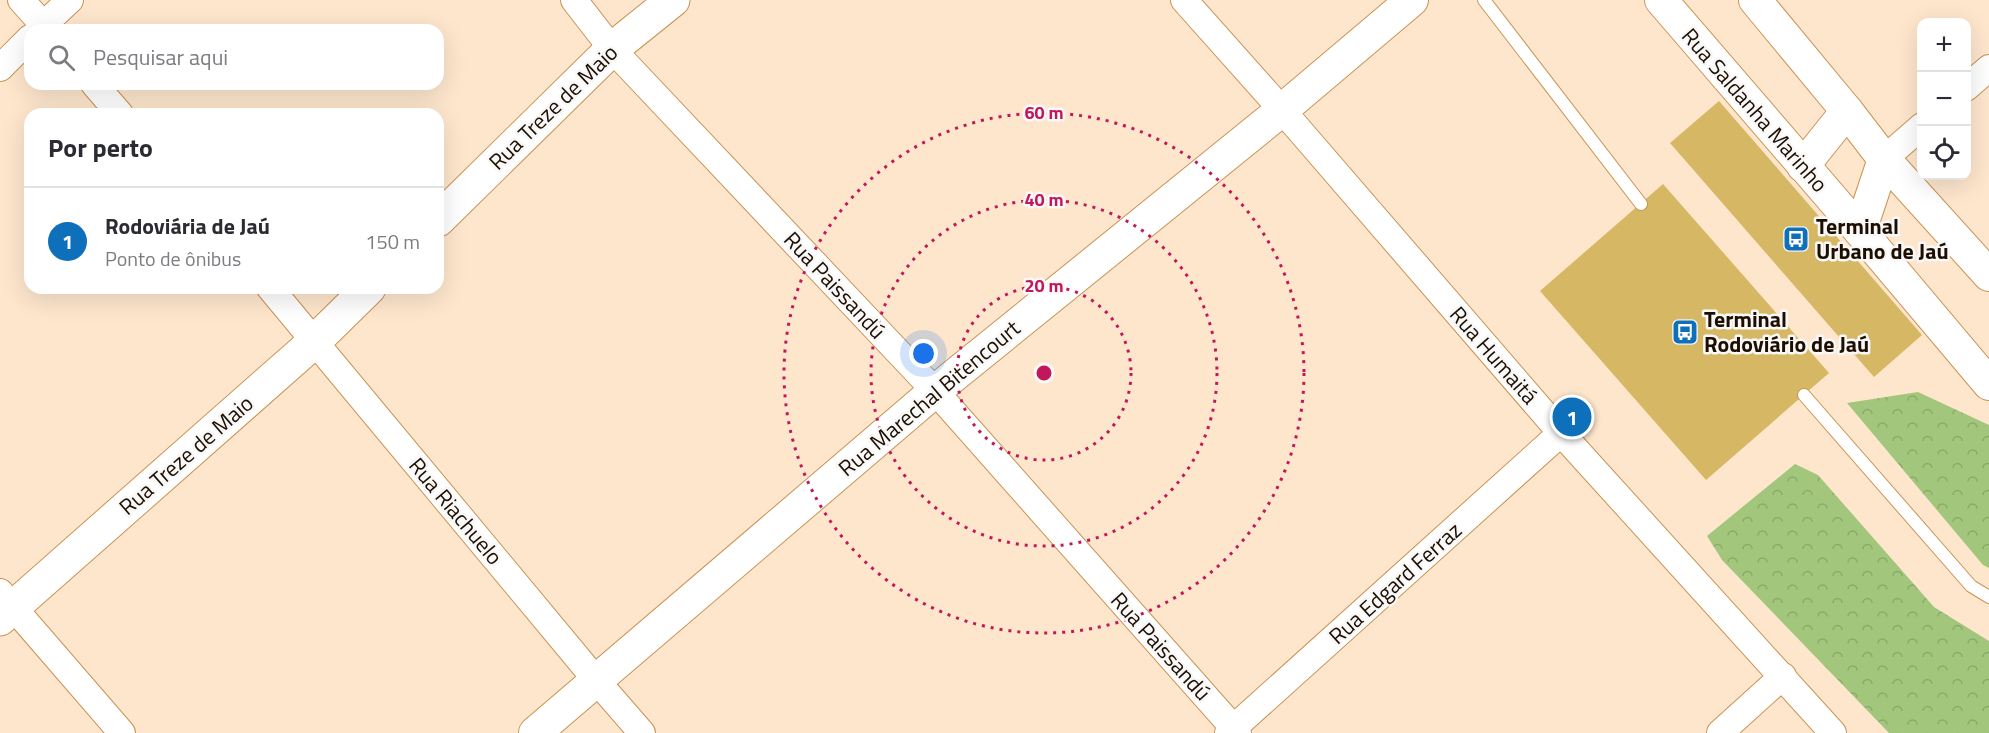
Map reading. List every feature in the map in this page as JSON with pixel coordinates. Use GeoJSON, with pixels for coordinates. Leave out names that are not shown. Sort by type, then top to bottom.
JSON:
{"type":"FeatureCollection","features":[{"type":"Feature","properties":{"kind":"main road","name":"Rua Treze de Maio"},"geometry":{"type":"LineString","coordinates":[[444,214],[612,49],[673,0]]}},
{"type":"Feature","properties":{"kind":"main road","name":"Rua Treze de Maio"},"geometry":{"type":"LineString","coordinates":[[4,606],[315,341],[363,294]]}},
{"type":"Feature","properties":{"kind":"street"},"geometry":{"type":"LineString","coordinates":[[21,0],[36,24]]}},
{"type":"Feature","properties":{"kind":"street"},"geometry":{"type":"LineString","coordinates":[[47,24],[70,0]]}},
{"type":"Feature","properties":{"kind":"street","name":"Rua Paissandú"},"geometry":{"type":"LineString","coordinates":[[574,0],[612,49],[935,391],[1233,731]]}},
{"type":"Feature","properties":{"kind":"street","name":"Rua Humaitá"},"geometry":{"type":"LineString","coordinates":[[1184,0],[1561,433],[1833,733]]}},
{"type":"Feature","properties":{"kind":"street","name":"Rua Marechal Bitencourt"},"geometry":{"type":"LineString","coordinates":[[535,733],[935,391],[1282,110],[1412,0]]}},
{"type":"Feature","properties":{"kind":"street","name":"Rua Saldanha Marinho"},"geometry":{"type":"LineString","coordinates":[[1661,0],[1989,384]]}},
{"type":"Feature","properties":{"kind":"street"},"geometry":{"type":"LineString","coordinates":[[1755,0],[1884,159],[1989,275]]}},
{"type":"Feature","properties":{"kind":"street"},"geometry":{"type":"LineString","coordinates":[[0,68],[24,46]]}},
{"type":"Feature","properties":{"kind":"street"},"geometry":{"type":"LineString","coordinates":[[1971,84],[1989,68]]}},
{"type":"Feature","properties":{"kind":"street"},"geometry":{"type":"LineString","coordinates":[[99,90],[115,108]]}},
{"type":"Feature","properties":{"kind":"street"},"geometry":{"type":"LineString","coordinates":[[1803,166],[1847,111]]}},
{"type":"Feature","properties":{"kind":"street"},"geometry":{"type":"LineString","coordinates":[[1860,231],[1884,159],[1917,130]]}},
{"type":"Feature","properties":{"kind":"street","name":"Rua Riachuelo"},"geometry":{"type":"LineString","coordinates":[[275,294],[642,733]]}},
{"type":"Feature","properties":{"kind":"street","name":"Rua Edgard Ferraz"},"geometry":{"type":"LineString","coordinates":[[1233,731],[1561,433]]}},
{"type":"Feature","properties":{"kind":"street"},"geometry":{"type":"LineString","coordinates":[[4,606],[122,733]]}},
{"type":"Feature","properties":{"kind":"street"},"geometry":{"type":"LineString","coordinates":[[1720,733],[1783,676]]}},
{"type":"Feature","properties":{"kind":"lane"},"geometry":{"type":"LineString","coordinates":[[1484,0],[1641,204]]}},
{"type":"Feature","properties":{"kind":"lane"},"geometry":{"type":"LineString","coordinates":[[1804,395],[1971,585],[1989,597]]}},
{"type":"Feature","properties":{"kind":"green space"},"geometry":{"type":"Polygon","coordinates":[[[1918,392],[1989,425],[1989,568],[1983,565],[1847,403],[1918,392]]]}},
{"type":"Feature","properties":{"kind":"green space"},"geometry":{"type":"Polygon","coordinates":[[[1795,464],[1818,475],[1934,607],[1989,641],[1989,733],[1889,733],[1722,560],[1707,536],[1795,464]]]}},
{"type":"Feature","properties":{"kind":"building","name":"Terminal Urbano de Jaú"},"geometry":{"type":"Polygon","coordinates":[[[1719,101],[1922,335],[1874,377],[1670,143],[1719,101]]]}},
{"type":"Feature","properties":{"kind":"building","name":"Terminal Rodoviário de Jaú"},"geometry":{"type":"Polygon","coordinates":[[[1663,184],[1829,373],[1706,480],[1540,291],[1663,184]]]}},
{"type":"Feature","properties":{"kind":"place","name":"Terminal Urbano de Jaú"},"geometry":{"type":"Point","coordinates":[1796,239]}},
{"type":"Feature","properties":{"kind":"place","name":"Terminal Rodoviário de Jaú"},"geometry":{"type":"Point","coordinates":[1685,332]}},
{"type":"Feature","properties":{"kind":"place","name":"Rodoviária de Jaú"},"geometry":{"type":"Point","coordinates":[1572,417]}}]}
